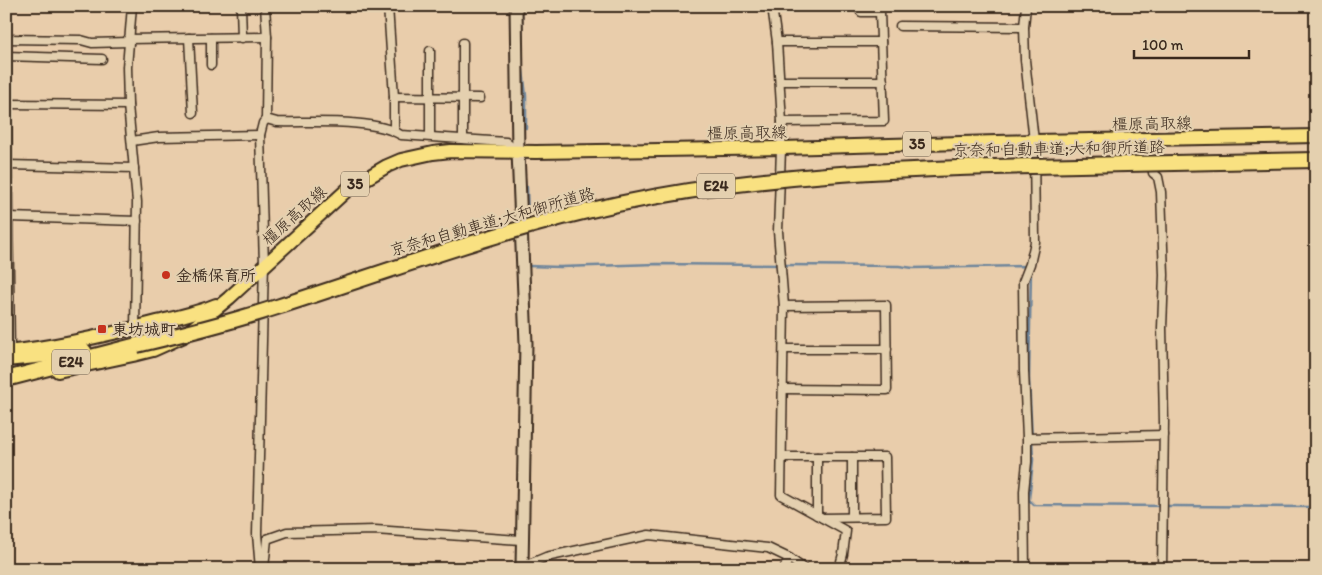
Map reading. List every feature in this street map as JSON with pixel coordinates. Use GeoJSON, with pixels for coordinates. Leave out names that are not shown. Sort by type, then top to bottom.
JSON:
{"type":"FeatureCollection","features":[{"type":"Feature","properties":{"kind":"highway","name":"京奈和自動車道;大和御所道路"},"geometry":{"type":"LineString","coordinates":[[137,345],[275,308],[454,248],[566,215],[619,203],[730,184],[787,177],[912,170],[1316,160]]}},
{"type":"Feature","properties":{"kind":"highway","name":"E24"},"geometry":{"type":"LineString","coordinates":[[8,354],[137,345]]}},
{"type":"Feature","properties":{"kind":"highway","name":"E24"},"geometry":{"type":"LineString","coordinates":[[6,380],[137,345]]}},
{"type":"Feature","properties":{"kind":"main road","name":"橿原高取線"},"geometry":{"type":"LineString","coordinates":[[6,380],[93,365],[153,350],[182,337],[229,298],[348,189],[387,166],[401,160],[433,152],[782,148],[1034,140],[1151,140],[1316,136]]}},
{"type":"Feature","properties":{"kind":"main road","name":"橿原高取線"},"geometry":{"type":"LineString","coordinates":[[8,354],[135,328],[200,311],[229,298]]}},
{"type":"Feature","properties":{"kind":"street"},"geometry":{"type":"LineString","coordinates":[[132,6],[127,67],[128,105],[137,202],[135,328]]}},
{"type":"Feature","properties":{"kind":"street"},"geometry":{"type":"LineString","coordinates":[[241,6],[242,38]]}},
{"type":"Feature","properties":{"kind":"street"},"geometry":{"type":"LineString","coordinates":[[262,569],[257,534],[264,264],[260,134],[266,120],[267,37],[265,6]]}},
{"type":"Feature","properties":{"kind":"street"},"geometry":{"type":"LineString","coordinates":[[388,6],[394,97],[394,131]]}},
{"type":"Feature","properties":{"kind":"street"},"geometry":{"type":"LineString","coordinates":[[516,6],[518,152],[526,343],[522,568],[546,557],[649,535],[768,548],[789,558],[804,569]]}},
{"type":"Feature","properties":{"kind":"street"},"geometry":{"type":"LineString","coordinates":[[772,6],[777,42],[782,122],[778,231],[784,306],[781,495],[846,531],[839,569]]}},
{"type":"Feature","properties":{"kind":"street"},"geometry":{"type":"LineString","coordinates":[[782,122],[884,121],[880,12],[860,12],[857,6]]}},
{"type":"Feature","properties":{"kind":"street"},"geometry":{"type":"LineString","coordinates":[[1025,569],[1024,491],[1030,438],[1024,371],[1023,282],[1035,242],[1034,140],[1025,60],[1024,27],[1026,6]]}},
{"type":"Feature","properties":{"kind":"street"},"geometry":{"type":"LineString","coordinates":[[900,26],[1024,27]]}},
{"type":"Feature","properties":{"kind":"street"},"geometry":{"type":"LineString","coordinates":[[6,39],[81,40],[92,43],[189,38],[267,37]]}},
{"type":"Feature","properties":{"kind":"street"},"geometry":{"type":"LineString","coordinates":[[189,38],[194,113]]}},
{"type":"Feature","properties":{"kind":"street"},"geometry":{"type":"LineString","coordinates":[[210,38],[211,65]]}},
{"type":"Feature","properties":{"kind":"street"},"geometry":{"type":"LineString","coordinates":[[777,42],[881,42]]}},
{"type":"Feature","properties":{"kind":"street"},"geometry":{"type":"LineString","coordinates":[[462,43],[462,138]]}},
{"type":"Feature","properties":{"kind":"street"},"geometry":{"type":"LineString","coordinates":[[430,51],[430,136]]}},
{"type":"Feature","properties":{"kind":"street"},"geometry":{"type":"LineString","coordinates":[[8,354],[9,217],[7,194],[6,57],[102,59]]}},
{"type":"Feature","properties":{"kind":"street"},"geometry":{"type":"LineString","coordinates":[[780,81],[883,81]]}},
{"type":"Feature","properties":{"kind":"street"},"geometry":{"type":"LineString","coordinates":[[394,97],[480,98]]}},
{"type":"Feature","properties":{"kind":"street"},"geometry":{"type":"LineString","coordinates":[[7,108],[128,105]]}},
{"type":"Feature","properties":{"kind":"street"},"geometry":{"type":"LineString","coordinates":[[266,120],[277,122],[370,124],[401,135],[506,142],[518,152]]}},
{"type":"Feature","properties":{"kind":"street"},"geometry":{"type":"LineString","coordinates":[[132,141],[159,137],[260,134]]}},
{"type":"Feature","properties":{"kind":"street"},"geometry":{"type":"LineString","coordinates":[[1151,140],[1153,173],[1158,177],[1161,192],[1164,275],[1162,328],[1164,436],[1162,569]]}},
{"type":"Feature","properties":{"kind":"street"},"geometry":{"type":"LineString","coordinates":[[8,166],[134,168]]}},
{"type":"Feature","properties":{"kind":"street"},"geometry":{"type":"LineString","coordinates":[[9,217],[137,221]]}},
{"type":"Feature","properties":{"kind":"street"},"geometry":{"type":"LineString","coordinates":[[783,389],[887,390],[886,305],[784,306]]}},
{"type":"Feature","properties":{"kind":"street"},"geometry":{"type":"LineString","coordinates":[[784,348],[887,349]]}},
{"type":"Feature","properties":{"kind":"street"},"geometry":{"type":"LineString","coordinates":[[1030,438],[1164,436]]}},
{"type":"Feature","properties":{"kind":"street"},"geometry":{"type":"LineString","coordinates":[[782,457],[885,457],[886,517],[819,516]]}},
{"type":"Feature","properties":{"kind":"street"},"geometry":{"type":"LineString","coordinates":[[817,457],[819,516]]}},
{"type":"Feature","properties":{"kind":"street"},"geometry":{"type":"LineString","coordinates":[[852,457],[852,517]]}},
{"type":"Feature","properties":{"kind":"street"},"geometry":{"type":"LineString","coordinates":[[262,569],[267,539],[287,532],[375,530],[521,540]]}},
{"type":"Feature","properties":{"kind":"street"},"geometry":{"type":"LineString","coordinates":[[784,569],[789,558]]}},
{"type":"Feature","properties":{"kind":"waterway"},"geometry":{"type":"LineString","coordinates":[[522,6],[522,62],[526,96],[526,128]]}},
{"type":"Feature","properties":{"kind":"waterway"},"geometry":{"type":"LineString","coordinates":[[527,187],[528,221]]}},
{"type":"Feature","properties":{"kind":"waterway"},"geometry":{"type":"LineString","coordinates":[[528,266],[656,264],[899,266],[913,268],[1028,267]]}},
{"type":"Feature","properties":{"kind":"waterway"},"geometry":{"type":"LineString","coordinates":[[1031,271],[1029,378],[1033,460],[1029,500],[1034,505],[1316,507]]}},
{"type":"Feature","properties":{"kind":"place","name":"金橋保育所"},"geometry":{"type":"Point","coordinates":[166,275]}},
{"type":"Feature","properties":{"kind":"place","name":"東坊城町"},"geometry":{"type":"Point","coordinates":[102,329]}}]}
